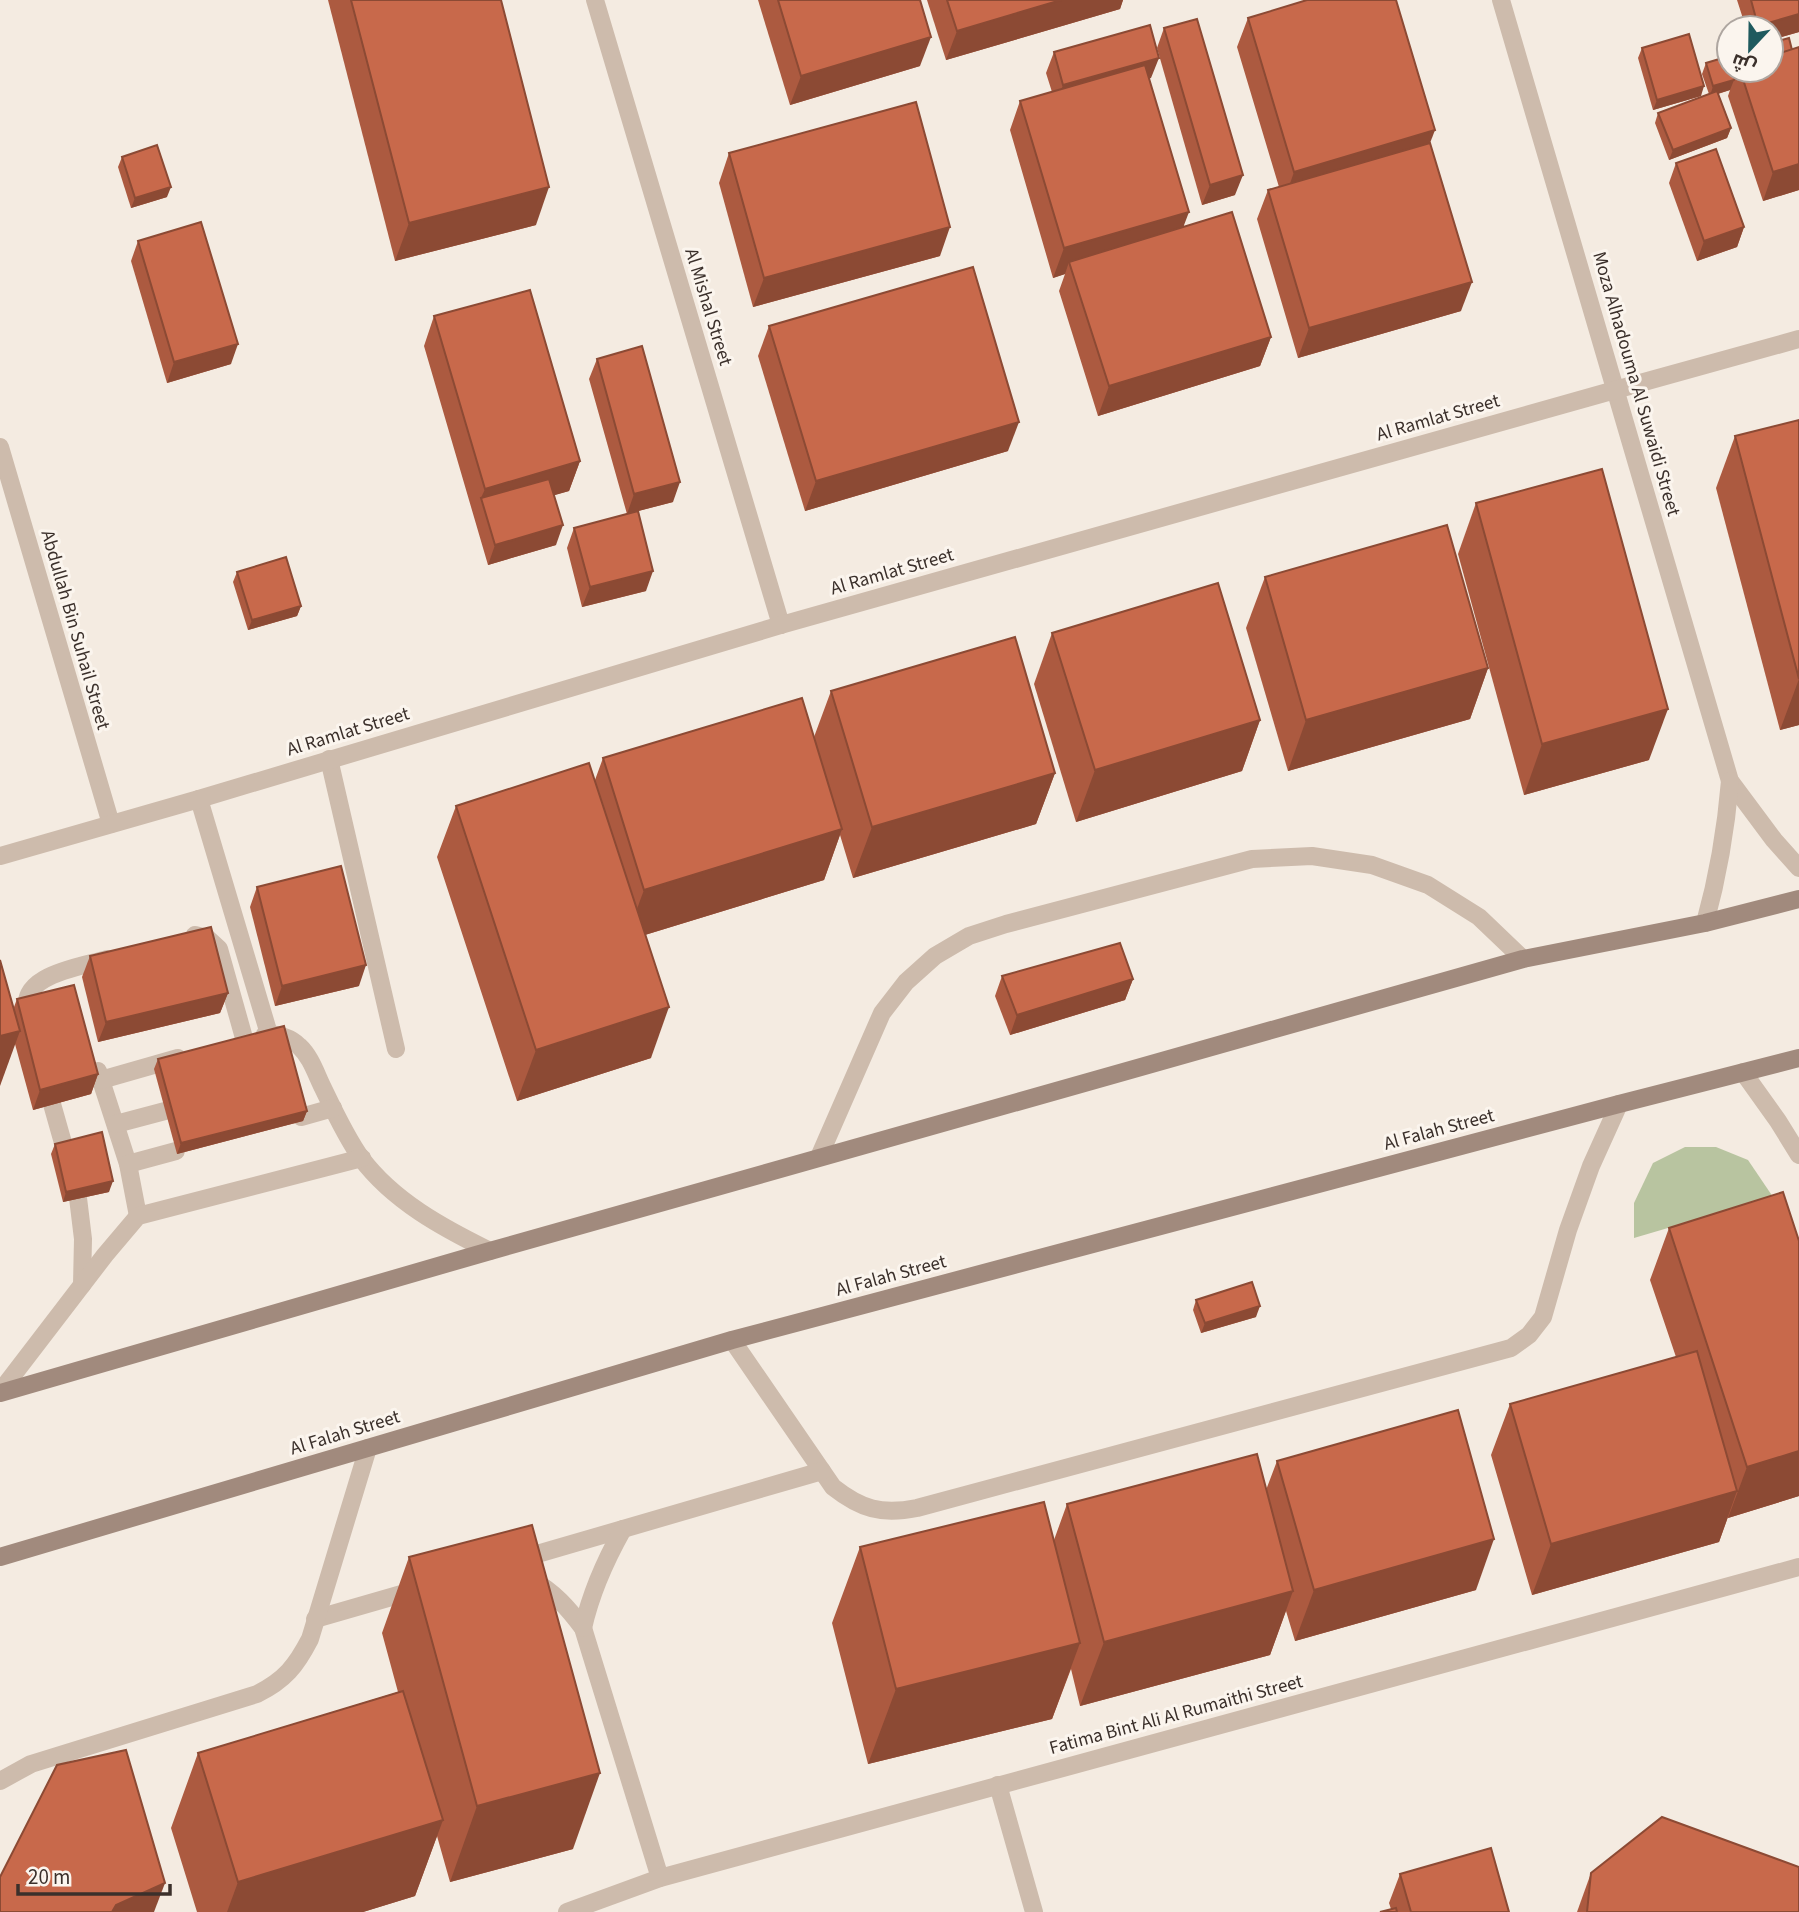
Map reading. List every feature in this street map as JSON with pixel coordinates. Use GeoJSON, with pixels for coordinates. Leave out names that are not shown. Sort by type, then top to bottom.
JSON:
{"type":"FeatureCollection","features":[{"type":"Feature","properties":{"kind":"main road"},"geometry":{"type":"LineString","coordinates":[[0,1392],[1523,959],[1704,923],[1799,899]]}},
{"type":"Feature","properties":{"kind":"main road","name":"Al Falah Street"},"geometry":{"type":"LineString","coordinates":[[0,1557],[732,1340],[1799,1058]]}},
{"type":"Feature","properties":{"kind":"street","name":"Al Mishal Street"},"geometry":{"type":"LineString","coordinates":[[595,0],[781,625]]}},
{"type":"Feature","properties":{"kind":"street","name":"Moza Alhadouma Al Suwaidi Street"},"geometry":{"type":"LineString","coordinates":[[1501,0],[1730,781],[1799,869]]}},
{"type":"Feature","properties":{"kind":"street","name":"Al Ramlat Street"},"geometry":{"type":"LineString","coordinates":[[0,856],[781,625],[1799,340]]}},
{"type":"Feature","properties":{"kind":"street","name":"Abdullah Bin Suhail Street"},"geometry":{"type":"LineString","coordinates":[[0,447],[111,824]]}},
{"type":"Feature","properties":{"kind":"street"},"geometry":{"type":"LineString","coordinates":[[329,759],[396,1049]]}},
{"type":"Feature","properties":{"kind":"street","name":"Moza Alhadouma Al Suwaidi Street"},"geometry":{"type":"LineString","coordinates":[[1704,923],[1721,853],[1730,781]]}},
{"type":"Feature","properties":{"kind":"street"},"geometry":{"type":"LineString","coordinates":[[199,799],[268,1034]]}},
{"type":"Feature","properties":{"kind":"street"},"geometry":{"type":"LineString","coordinates":[[819,1157],[882,1013],[906,982],[935,956],[969,936],[1006,924],[1252,859],[1312,856],[1372,865],[1428,885],[1479,917],[1523,959]]}},
{"type":"Feature","properties":{"kind":"street"},"geometry":{"type":"LineString","coordinates":[[181,937],[199,935],[219,949],[238,1040],[268,1034],[283,1036],[301,1048],[310,1059],[310,1076],[362,1158],[389,1188],[420,1213],[454,1234],[490,1251]]}},
{"type":"Feature","properties":{"kind":"street"},"geometry":{"type":"LineString","coordinates":[[29,1015],[25,1006],[27,997],[38,981],[66,978],[129,953]]}},
{"type":"Feature","properties":{"kind":"street"},"geometry":{"type":"LineString","coordinates":[[101,1080],[192,1054]]}},
{"type":"Feature","properties":{"kind":"street"},"geometry":{"type":"LineString","coordinates":[[93,1056],[128,1164],[138,1216]]}},
{"type":"Feature","properties":{"kind":"street"},"geometry":{"type":"LineString","coordinates":[[1743,1072],[1799,1155]]}},
{"type":"Feature","properties":{"kind":"street"},"geometry":{"type":"LineString","coordinates":[[52,1104],[65,1150]]}},
{"type":"Feature","properties":{"kind":"street"},"geometry":{"type":"LineString","coordinates":[[732,1340],[833,1487],[863,1506],[880,1511],[899,1511],[1511,1348],[1529,1335],[1543,1317],[1568,1230],[1591,1166],[1619,1104]]}},
{"type":"Feature","properties":{"kind":"street"},"geometry":{"type":"LineString","coordinates":[[301,1117],[332,1108]]}},
{"type":"Feature","properties":{"kind":"street"},"geometry":{"type":"LineString","coordinates":[[116,1124],[165,1111]]}},
{"type":"Feature","properties":{"kind":"street"},"geometry":{"type":"LineString","coordinates":[[128,1164],[176,1151]]}},
{"type":"Feature","properties":{"kind":"street"},"geometry":{"type":"LineString","coordinates":[[0,1392],[138,1216],[362,1158]]}},
{"type":"Feature","properties":{"kind":"street"},"geometry":{"type":"LineString","coordinates":[[78,1198],[83,1239],[82,1285]]}},
{"type":"Feature","properties":{"kind":"street"},"geometry":{"type":"LineString","coordinates":[[0,1781],[31,1764],[257,1694],[290,1672],[310,1639],[368,1448]]}},
{"type":"Feature","properties":{"kind":"street"},"geometry":{"type":"LineString","coordinates":[[660,1878],[583,1628],[567,1606],[547,1588],[510,1567],[623,1529],[822,1471]]}},
{"type":"Feature","properties":{"kind":"street"},"geometry":{"type":"LineString","coordinates":[[583,1628],[598,1577],[623,1529]]}},
{"type":"Feature","properties":{"kind":"street","name":"Fatima Bint Ali Al Rumaithi Street"},"geometry":{"type":"LineString","coordinates":[[567,1912],[660,1878],[1799,1567]]}},
{"type":"Feature","properties":{"kind":"street"},"geometry":{"type":"LineString","coordinates":[[315,1619],[432,1585]]}},
{"type":"Feature","properties":{"kind":"street"},"geometry":{"type":"LineString","coordinates":[[998,1785],[1034,1912]]}},
{"type":"Feature","properties":{"kind":"green space"},"geometry":{"type":"Polygon","coordinates":[[[1685,1147],[1716,1147],[1748,1160],[1773,1197],[1634,1238],[1634,1203],[1653,1163],[1685,1147]]]}},
{"type":"Feature","properties":{"kind":"building"},"geometry":{"type":"Polygon","coordinates":[[[351,0],[501,0],[549,187],[409,223],[351,0]]]}},
{"type":"Feature","properties":{"kind":"building"},"geometry":{"type":"Polygon","coordinates":[[[778,0],[920,0],[931,37],[801,76],[778,0]]]}},
{"type":"Feature","properties":{"kind":"building"},"geometry":{"type":"Polygon","coordinates":[[[947,0],[1061,0],[957,31],[947,0]]]}},
{"type":"Feature","properties":{"kind":"building"},"geometry":{"type":"Polygon","coordinates":[[[1307,0],[1396,0],[1435,130],[1294,172],[1248,18],[1307,0]]]}},
{"type":"Feature","properties":{"kind":"building"},"geometry":{"type":"Polygon","coordinates":[[[1751,0],[1799,0],[1799,14],[1785,18],[1785,14],[1755,14],[1751,0]]]}},
{"type":"Feature","properties":{"kind":"building"},"geometry":{"type":"Polygon","coordinates":[[[1197,19],[1243,175],[1210,185],[1164,28],[1197,19]]]}},
{"type":"Feature","properties":{"kind":"building"},"geometry":{"type":"Polygon","coordinates":[[[1150,25],[1159,58],[1063,85],[1054,52],[1150,25]]]}},
{"type":"Feature","properties":{"kind":"building"},"geometry":{"type":"Polygon","coordinates":[[[1689,34],[1704,86],[1657,100],[1642,48],[1689,34]]]}},
{"type":"Feature","properties":{"kind":"building"},"geometry":{"type":"Polygon","coordinates":[[[1789,38],[1792,50],[1785,52],[1785,39],[1789,38]]]}},
{"type":"Feature","properties":{"kind":"building"},"geometry":{"type":"Polygon","coordinates":[[[1799,47],[1799,164],[1773,172],[1745,84],[1785,84],[1785,52],[1799,47]]]}},
{"type":"Feature","properties":{"kind":"building"},"geometry":{"type":"Polygon","coordinates":[[[1715,60],[1715,84],[1720,84],[1713,86],[1706,63],[1715,60]]]}},
{"type":"Feature","properties":{"kind":"building"},"geometry":{"type":"Polygon","coordinates":[[[1145,65],[1189,212],[1064,248],[1020,101],[1145,65]]]}},
{"type":"Feature","properties":{"kind":"building"},"geometry":{"type":"Polygon","coordinates":[[[1717,91],[1731,128],[1673,150],[1658,113],[1717,91]]]}},
{"type":"Feature","properties":{"kind":"building"},"geometry":{"type":"Polygon","coordinates":[[[916,102],[950,227],[764,278],[729,153],[916,102]]]}},
{"type":"Feature","properties":{"kind":"building"},"geometry":{"type":"Polygon","coordinates":[[[1430,143],[1472,282],[1309,328],[1268,190],[1430,143]]]}},
{"type":"Feature","properties":{"kind":"building"},"geometry":{"type":"Polygon","coordinates":[[[157,145],[171,187],[135,198],[122,157],[157,145]]]}},
{"type":"Feature","properties":{"kind":"building"},"geometry":{"type":"Polygon","coordinates":[[[1716,149],[1744,227],[1704,241],[1676,163],[1716,149]]]}},
{"type":"Feature","properties":{"kind":"building"},"geometry":{"type":"Polygon","coordinates":[[[1232,212],[1271,337],[1109,386],[1069,262],[1232,212]]]}},
{"type":"Feature","properties":{"kind":"building"},"geometry":{"type":"Polygon","coordinates":[[[201,222],[238,344],[174,362],[138,241],[201,222]]]}},
{"type":"Feature","properties":{"kind":"building"},"geometry":{"type":"Polygon","coordinates":[[[973,267],[1019,422],[816,481],[769,326],[973,267]]]}},
{"type":"Feature","properties":{"kind":"building"},"geometry":{"type":"Polygon","coordinates":[[[530,290],[580,461],[485,489],[434,316],[530,290]]]}},
{"type":"Feature","properties":{"kind":"building"},"geometry":{"type":"Polygon","coordinates":[[[642,346],[680,482],[634,494],[597,359],[642,346]]]}},
{"type":"Feature","properties":{"kind":"building"},"geometry":{"type":"Polygon","coordinates":[[[1799,420],[1799,679],[1735,436],[1799,420]]]}},
{"type":"Feature","properties":{"kind":"building"},"geometry":{"type":"Polygon","coordinates":[[[1602,469],[1668,709],[1542,744],[1476,503],[1602,469]]]}},
{"type":"Feature","properties":{"kind":"building"},"geometry":{"type":"Polygon","coordinates":[[[549,479],[563,525],[495,545],[481,498],[549,479]]]}},
{"type":"Feature","properties":{"kind":"building"},"geometry":{"type":"Polygon","coordinates":[[[638,511],[653,571],[590,587],[574,528],[638,511]]]}},
{"type":"Feature","properties":{"kind":"building"},"geometry":{"type":"Polygon","coordinates":[[[1447,525],[1488,668],[1306,720],[1265,577],[1447,525]]]}},
{"type":"Feature","properties":{"kind":"building"},"geometry":{"type":"Polygon","coordinates":[[[286,557],[301,606],[252,620],[237,572],[286,557]]]}},
{"type":"Feature","properties":{"kind":"building"},"geometry":{"type":"Polygon","coordinates":[[[1218,583],[1260,720],[1095,770],[1052,633],[1218,583]]]}},
{"type":"Feature","properties":{"kind":"building"},"geometry":{"type":"Polygon","coordinates":[[[1015,637],[1055,773],[872,827],[831,691],[1015,637]]]}},
{"type":"Feature","properties":{"kind":"building"},"geometry":{"type":"Polygon","coordinates":[[[802,698],[842,829],[644,890],[603,758],[802,698]]]}},
{"type":"Feature","properties":{"kind":"building"},"geometry":{"type":"Polygon","coordinates":[[[589,763],[669,1007],[536,1050],[456,806],[589,763]]]}},
{"type":"Feature","properties":{"kind":"building"},"geometry":{"type":"Polygon","coordinates":[[[341,866],[366,965],[282,986],[257,887],[341,866]]]}},
{"type":"Feature","properties":{"kind":"building"},"geometry":{"type":"Polygon","coordinates":[[[211,927],[228,993],[106,1022],[90,956],[211,927]]]}},
{"type":"Feature","properties":{"kind":"building"},"geometry":{"type":"Polygon","coordinates":[[[1120,943],[1133,979],[1017,1015],[1002,976],[1120,943]]]}},
{"type":"Feature","properties":{"kind":"building"},"geometry":{"type":"Polygon","coordinates":[[[0,960],[20,1031],[0,1036],[0,960]]]}},
{"type":"Feature","properties":{"kind":"building"},"geometry":{"type":"Polygon","coordinates":[[[74,985],[98,1074],[40,1090],[17,999],[74,985]]]}},
{"type":"Feature","properties":{"kind":"building"},"geometry":{"type":"Polygon","coordinates":[[[284,1026],[307,1111],[181,1143],[158,1059],[284,1026]]]}},
{"type":"Feature","properties":{"kind":"building"},"geometry":{"type":"Polygon","coordinates":[[[102,1132],[113,1181],[66,1192],[55,1144],[102,1132]]]}},
{"type":"Feature","properties":{"kind":"building"},"geometry":{"type":"Polygon","coordinates":[[[1783,1192],[1799,1241],[1799,1451],[1747,1467],[1669,1228],[1783,1192]]]}},
{"type":"Feature","properties":{"kind":"building"},"geometry":{"type":"Polygon","coordinates":[[[1252,1282],[1260,1306],[1205,1323],[1196,1300],[1252,1282]]]}},
{"type":"Feature","properties":{"kind":"building"},"geometry":{"type":"Polygon","coordinates":[[[1697,1351],[1737,1491],[1551,1544],[1510,1404],[1697,1351]]]}},
{"type":"Feature","properties":{"kind":"building"},"geometry":{"type":"Polygon","coordinates":[[[1458,1410],[1494,1539],[1314,1590],[1277,1461],[1458,1410]]]}},
{"type":"Feature","properties":{"kind":"building"},"geometry":{"type":"Polygon","coordinates":[[[1257,1454],[1293,1591],[1104,1642],[1067,1504],[1257,1454]]]}},
{"type":"Feature","properties":{"kind":"building"},"geometry":{"type":"Polygon","coordinates":[[[1044,1502],[1080,1643],[896,1689],[860,1547],[1044,1502]]]}},
{"type":"Feature","properties":{"kind":"building"},"geometry":{"type":"Polygon","coordinates":[[[532,1525],[600,1773],[477,1806],[409,1557],[532,1525]]]}},
{"type":"Feature","properties":{"kind":"building"},"geometry":{"type":"Polygon","coordinates":[[[403,1691],[443,1820],[238,1882],[198,1753],[403,1691]]]}},
{"type":"Feature","properties":{"kind":"building"},"geometry":{"type":"Polygon","coordinates":[[[126,1750],[165,1883],[116,1905],[112,1912],[0,1912],[0,1877],[57,1765],[126,1750]]]}},
{"type":"Feature","properties":{"kind":"building"},"geometry":{"type":"Polygon","coordinates":[[[1662,1817],[1799,1867],[1799,1912],[1587,1912],[1591,1873],[1662,1817]]]}},
{"type":"Feature","properties":{"kind":"building"},"geometry":{"type":"Polygon","coordinates":[[[1491,1848],[1509,1912],[1411,1912],[1400,1874],[1491,1848]]]}},
{"type":"Feature","properties":{"kind":"building"},"geometry":{"type":"Polygon","coordinates":[[[1396,1908],[1397,1912],[1380,1912],[1396,1908]]]}}]}
